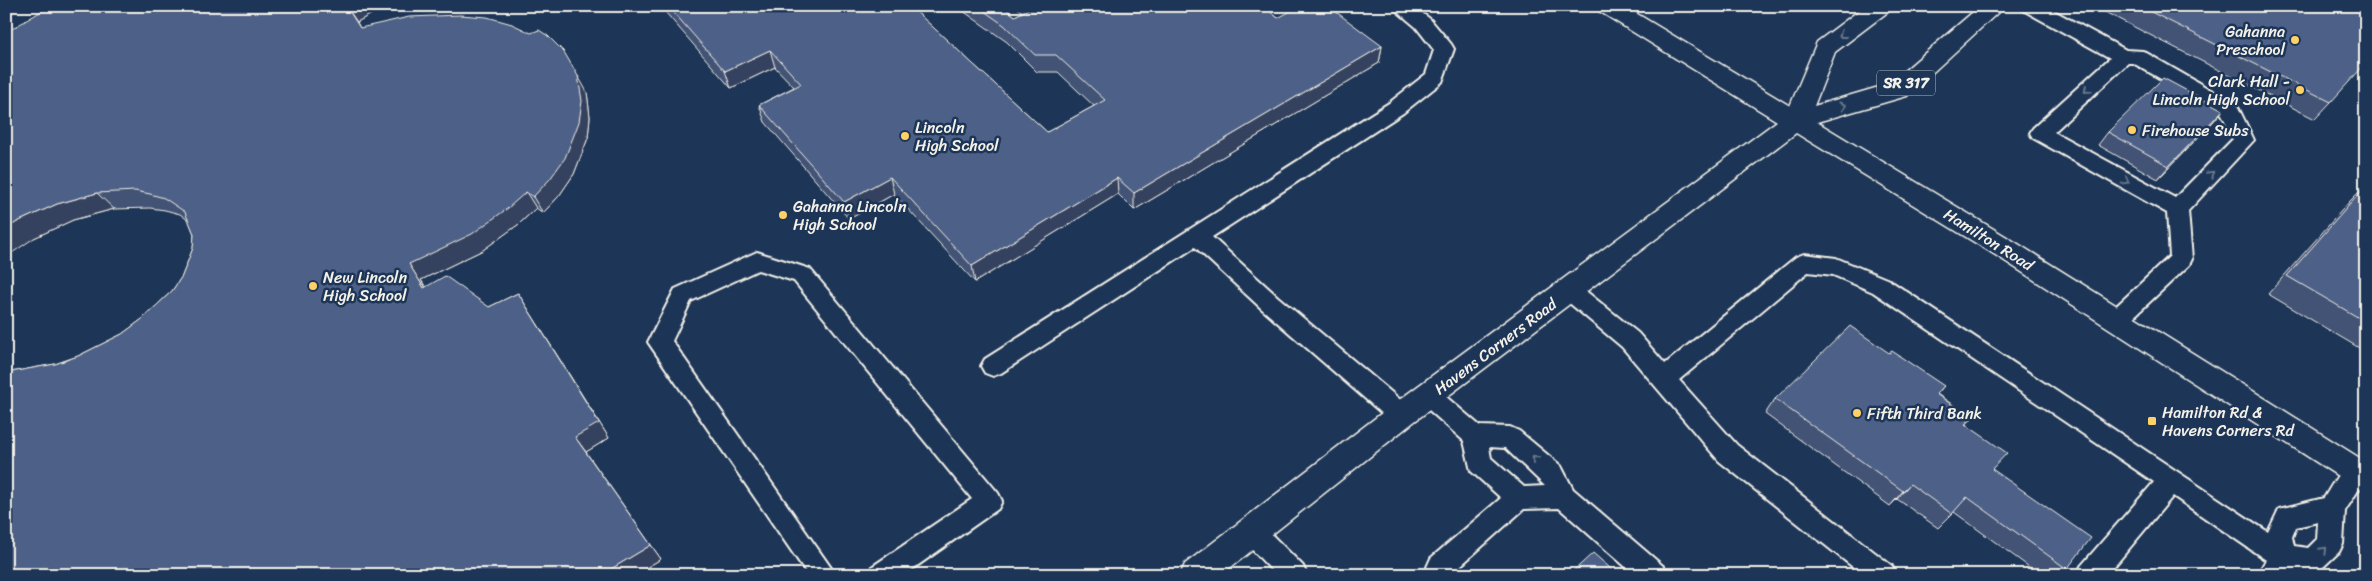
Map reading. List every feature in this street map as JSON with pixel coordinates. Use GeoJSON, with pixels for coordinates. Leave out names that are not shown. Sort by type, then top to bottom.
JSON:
{"type":"FeatureCollection","features":[{"type":"Feature","properties":{"kind":"main road","name":"Hamilton Road"},"geometry":{"type":"LineString","coordinates":[[1607,6],[1796,120],[2117,319],[2361,475]]}},
{"type":"Feature","properties":{"kind":"main road"},"geometry":{"type":"LineString","coordinates":[[1796,120],[1825,48],[1881,6]]}},
{"type":"Feature","properties":{"kind":"main road","name":"SR 317"},"geometry":{"type":"LineString","coordinates":[[1796,120],[1898,90],[1994,6]]}},
{"type":"Feature","properties":{"kind":"main road","name":"Havens Corners Road"},"geometry":{"type":"LineString","coordinates":[[1196,575],[1401,415],[1429,396],[1796,120]]}},
{"type":"Feature","properties":{"kind":"lane"},"geometry":{"type":"LineString","coordinates":[[994,366],[1396,108],[1435,77],[1444,49],[1423,23],[1400,6]]}},
{"type":"Feature","properties":{"kind":"lane"},"geometry":{"type":"LineString","coordinates":[[2030,6],[2123,57],[2136,56],[2230,110],[2244,140],[2177,209],[2181,259],[2117,319]]}},
{"type":"Feature","properties":{"kind":"lane"},"geometry":{"type":"LineString","coordinates":[[2123,57],[2040,133],[2177,209]]}},
{"type":"Feature","properties":{"kind":"lane"},"geometry":{"type":"LineString","coordinates":[[1196,235],[1270,303],[1401,415]]}},
{"type":"Feature","properties":{"kind":"lane"},"geometry":{"type":"LineString","coordinates":[[823,575],[660,342],[683,295],[757,261],[802,275],[989,501],[882,575]]}},
{"type":"Feature","properties":{"kind":"lane"},"geometry":{"type":"LineString","coordinates":[[1664,379],[1804,263],[1836,266],[1881,286],[2172,480],[2277,566],[2309,575]]}},
{"type":"Feature","properties":{"kind":"lane"},"geometry":{"type":"LineString","coordinates":[[1570,290],[1630,340],[1728,453],[1883,575]]}},
{"type":"Feature","properties":{"kind":"lane"},"geometry":{"type":"LineString","coordinates":[[1429,396],[1475,436],[1510,438],[1552,474],[1564,497],[1654,575]]}},
{"type":"Feature","properties":{"kind":"lane"},"geometry":{"type":"LineString","coordinates":[[1475,436],[1480,463],[1519,498]]}},
{"type":"Feature","properties":{"kind":"lane"},"geometry":{"type":"LineString","coordinates":[[2277,566],[2313,561],[2330,544],[2332,508],[2361,475]]}},
{"type":"Feature","properties":{"kind":"lane"},"geometry":{"type":"LineString","coordinates":[[2090,575],[2172,480]]}},
{"type":"Feature","properties":{"kind":"lane"},"geometry":{"type":"LineString","coordinates":[[1440,567],[1519,498],[1564,497]]}},
{"type":"Feature","properties":{"kind":"lane"},"geometry":{"type":"LineString","coordinates":[[2277,566],[2279,536],[2288,516],[2332,508]]}},
{"type":"Feature","properties":{"kind":"lane"},"geometry":{"type":"LineString","coordinates":[[1252,532],[1294,575]]}},
{"type":"Feature","properties":{"kind":"building","name":"New Lincoln High School"},"geometry":{"type":"Polygon","coordinates":[[[50,6],[346,6],[360,28],[409,17],[460,15],[487,17],[512,24],[531,33],[539,30],[548,36],[564,52],[578,76],[582,101],[579,122],[565,158],[550,179],[533,197],[526,192],[508,208],[472,234],[409,264],[424,288],[445,276],[489,307],[518,293],[599,423],[575,437],[651,545],[601,575],[6,575],[6,372],[55,364],[78,356],[122,334],[141,320],[172,291],[182,276],[193,248],[194,234],[185,212],[164,198],[135,191],[97,193],[57,204],[6,229],[6,33],[50,6]]]}},
{"type":"Feature","properties":{"kind":"building","name":"Lincoln High School"},"geometry":{"type":"Polygon","coordinates":[[[668,6],[910,6],[1047,132],[1105,100],[1056,55],[1035,55],[1004,25],[977,6],[1002,6],[1015,16],[1031,6],[1263,6],[1278,18],[1300,6],[1328,6],[1382,46],[1134,193],[1117,178],[972,266],[890,177],[844,202],[759,105],[801,84],[770,50],[725,71],[668,6]]]}},
{"type":"Feature","properties":{"kind":"building","name":"Clark Hall - Lincoln High School"},"geometry":{"type":"Polygon","coordinates":[[[2139,6],[2366,6],[2366,63],[2331,102],[2139,6]]]}},
{"type":"Feature","properties":{"kind":"building"},"geometry":{"type":"Polygon","coordinates":[[[2163,78],[2223,110],[2169,166],[2108,132],[2163,78]]]}},
{"type":"Feature","properties":{"kind":"building"},"geometry":{"type":"Polygon","coordinates":[[[2366,186],[2366,322],[2287,276],[2366,186]]]}},
{"type":"Feature","properties":{"kind":"building"},"geometry":{"type":"Polygon","coordinates":[[[1850,326],[1889,353],[1892,351],[1944,386],[1936,394],[1972,418],[1965,424],[2007,453],[1992,469],[2091,538],[2067,569],[1967,497],[1952,514],[1910,484],[1903,491],[1775,399],[1850,326]]]}},
{"type":"Feature","properties":{"kind":"building"},"geometry":{"type":"Polygon","coordinates":[[[1593,553],[1618,575],[1569,575],[1593,553]]]}},
{"type":"Feature","properties":{"kind":"place","name":"Gahanna Preschool"},"geometry":{"type":"Point","coordinates":[2295,40]}},
{"type":"Feature","properties":{"kind":"place","name":"Clark Hall - Lincoln High School"},"geometry":{"type":"Point","coordinates":[2300,90]}},
{"type":"Feature","properties":{"kind":"place","name":"Firehouse Subs"},"geometry":{"type":"Point","coordinates":[2132,130]}},
{"type":"Feature","properties":{"kind":"place","name":"Lincoln High School"},"geometry":{"type":"Point","coordinates":[905,136]}},
{"type":"Feature","properties":{"kind":"place","name":"Gahanna Lincoln High School"},"geometry":{"type":"Point","coordinates":[783,215]}},
{"type":"Feature","properties":{"kind":"place","name":"New Lincoln High School"},"geometry":{"type":"Point","coordinates":[313,286]}},
{"type":"Feature","properties":{"kind":"place","name":"Fifth Third Bank"},"geometry":{"type":"Point","coordinates":[1857,413]}},
{"type":"Feature","properties":{"kind":"place","name":"Hamilton Rd & Havens Corners Rd"},"geometry":{"type":"Point","coordinates":[2152,421]}}]}
